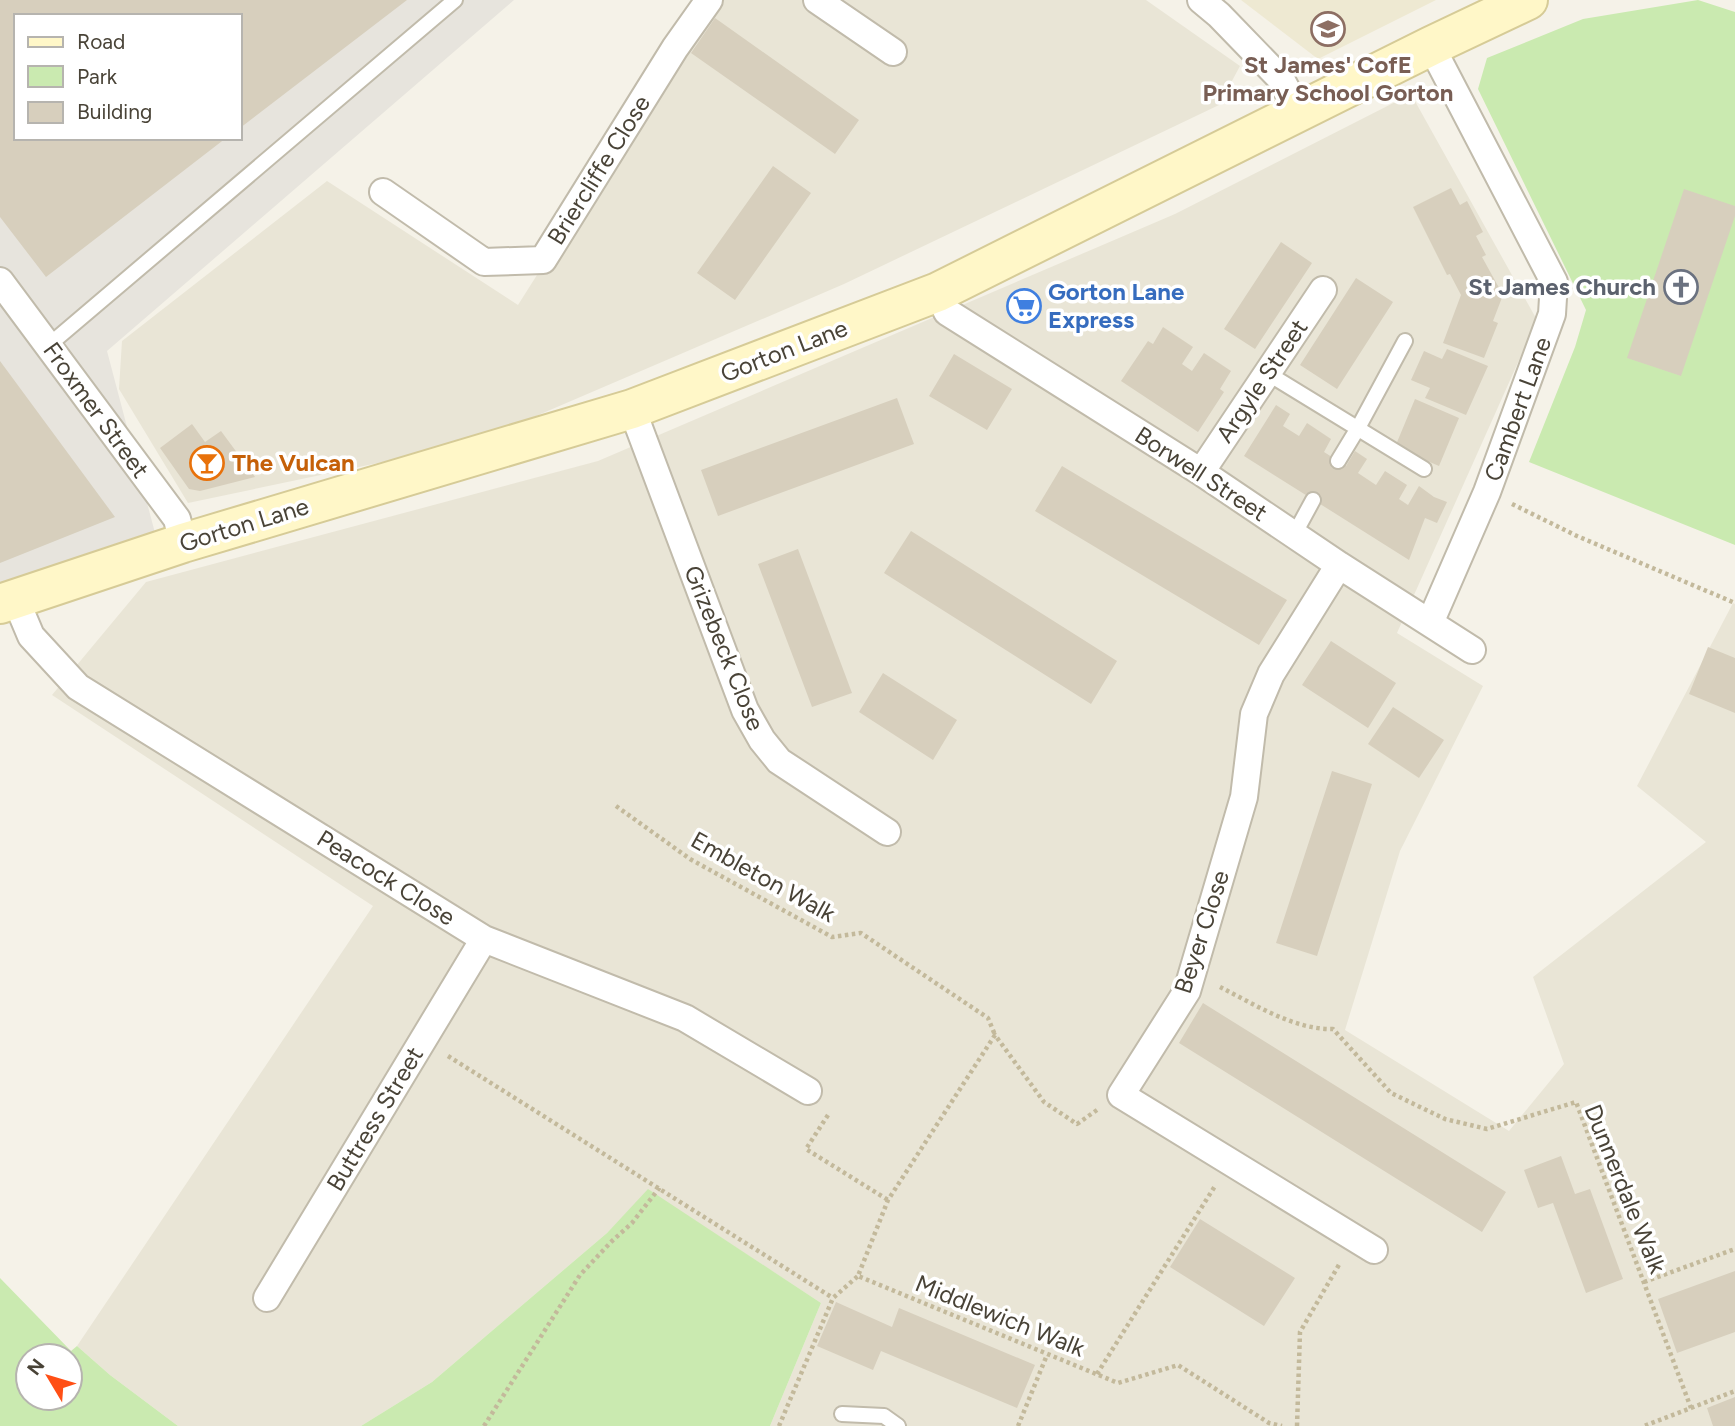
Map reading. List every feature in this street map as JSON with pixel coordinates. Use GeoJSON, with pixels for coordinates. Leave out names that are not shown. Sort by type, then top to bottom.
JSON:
{"type":"FeatureCollection","features":[{"type":"Feature","properties":{"kind":"street","name":"Briercliffe Close"},"geometry":{"type":"LineString","coordinates":[[383,192],[484,262],[543,260],[675,48],[709,0]]}},
{"type":"Feature","properties":{"kind":"street"},"geometry":{"type":"LineString","coordinates":[[817,0],[893,52]]}},
{"type":"Feature","properties":{"kind":"street"},"geometry":{"type":"LineString","coordinates":[[1201,0],[1220,15],[1281,79],[1299,113]]}},
{"type":"Feature","properties":{"kind":"street","name":"Gorton Lane"},"geometry":{"type":"LineString","coordinates":[[7,601],[183,543],[632,409],[938,292],[1528,0]]}},
{"type":"Feature","properties":{"kind":"street","name":"Cambert Lane"},"geometry":{"type":"LineString","coordinates":[[1430,623],[1488,492],[1552,314],[1554,282],[1431,46]]}},
{"type":"Feature","properties":{"kind":"street","name":"Froxmer Street"},"geometry":{"type":"LineString","coordinates":[[0,281],[177,519],[183,543]]}},
{"type":"Feature","properties":{"kind":"street","name":"Argyle Street"},"geometry":{"type":"LineString","coordinates":[[1201,472],[1323,290]]}},
{"type":"Feature","properties":{"kind":"street","name":"Borwell Street"},"geometry":{"type":"LineString","coordinates":[[938,292],[947,312],[1201,472],[1472,650]]}},
{"type":"Feature","properties":{"kind":"street","name":"Grizebeck Close"},"geometry":{"type":"LineString","coordinates":[[632,409],[746,710],[762,740],[779,761],[887,832]]}},
{"type":"Feature","properties":{"kind":"street","name":"Beyer Close"},"geometry":{"type":"LineString","coordinates":[[1121,1095],[1187,991],[1244,797],[1254,713],[1271,674],[1339,565]]}},
{"type":"Feature","properties":{"kind":"street","name":"Peacock Close"},"geometry":{"type":"LineString","coordinates":[[7,601],[31,636],[78,687],[484,939],[685,1018],[808,1091]]}},
{"type":"Feature","properties":{"kind":"street","name":"Buttress Street"},"geometry":{"type":"LineString","coordinates":[[267,1298],[484,939]]}},
{"type":"Feature","properties":{"kind":"street"},"geometry":{"type":"LineString","coordinates":[[1121,1095],[1365,1244]]}},
{"type":"Feature","properties":{"kind":"lane"},"geometry":{"type":"LineString","coordinates":[[49,345],[454,0]]}},
{"type":"Feature","properties":{"kind":"lane"},"geometry":{"type":"LineString","coordinates":[[1338,461],[1405,341]]}},
{"type":"Feature","properties":{"kind":"lane"},"geometry":{"type":"LineString","coordinates":[[1267,373],[1424,469]]}},
{"type":"Feature","properties":{"kind":"lane"},"geometry":{"type":"LineString","coordinates":[[1294,535],[1313,500]]}},
{"type":"Feature","properties":{"kind":"lane"},"geometry":{"type":"LineString","coordinates":[[842,1413],[884,1416],[898,1426]]}},
{"type":"Feature","properties":{"kind":"path"},"geometry":{"type":"LineString","coordinates":[[1488,492],[1577,536],[1735,603]]}},
{"type":"Feature","properties":{"kind":"path","name":"Embleton Walk"},"geometry":{"type":"LineString","coordinates":[[616,806],[690,859],[832,937],[861,933],[988,1018],[995,1035],[1044,1102],[1077,1124],[1121,1095]]}},
{"type":"Feature","properties":{"kind":"path","name":"Dunnerdale Walk"},"geometry":{"type":"LineString","coordinates":[[1192,974],[1271,1013],[1318,1029],[1333,1029],[1391,1093],[1445,1119],[1487,1129],[1576,1102],[1691,1408]]}},
{"type":"Feature","properties":{"kind":"path"},"geometry":{"type":"LineString","coordinates":[[779,1426],[833,1298],[858,1276],[888,1200],[995,1035]]}},
{"type":"Feature","properties":{"kind":"path"},"geometry":{"type":"LineString","coordinates":[[423,1040],[833,1298]]}},
{"type":"Feature","properties":{"kind":"path"},"geometry":{"type":"LineString","coordinates":[[808,1091],[833,1107],[806,1149],[888,1200]]}},
{"type":"Feature","properties":{"kind":"path"},"geometry":{"type":"LineString","coordinates":[[1097,1374],[1230,1161]]}},
{"type":"Feature","properties":{"kind":"path"},"geometry":{"type":"LineString","coordinates":[[484,1426],[580,1275],[632,1223],[660,1187]]}},
{"type":"Feature","properties":{"kind":"path"},"geometry":{"type":"LineString","coordinates":[[1297,1426],[1300,1332],[1365,1244]]}},
{"type":"Feature","properties":{"kind":"path"},"geometry":{"type":"LineString","coordinates":[[1644,1282],[1735,1249]]}},
{"type":"Feature","properties":{"kind":"path","name":"Middlewich Walk"},"geometry":{"type":"LineString","coordinates":[[858,1276],[1118,1383],[1178,1365],[1269,1423],[1282,1426]]}},
{"type":"Feature","properties":{"kind":"path"},"geometry":{"type":"LineString","coordinates":[[1018,1426],[1047,1355]]}},
{"type":"Feature","properties":{"kind":"path"},"geometry":{"type":"LineString","coordinates":[[1643,1426],[1735,1391]]}},
{"type":"Feature","properties":{"kind":"shaded area"},"geometry":{"type":"Polygon","coordinates":[[[0,0],[514,0],[107,351],[155,533],[0,593],[0,0]]]}},
{"type":"Feature","properties":{"kind":"shaded area"},"geometry":{"type":"Polygon","coordinates":[[[711,0],[1146,0],[1240,66],[1219,105],[844,284],[473,443],[188,503],[119,389],[122,341],[327,181],[518,305],[711,0]]]}},
{"type":"Feature","properties":{"kind":"shaded area","name":"St James' CofE Primary School Gorton"},"geometry":{"type":"Polygon","coordinates":[[[1241,0],[1436,0],[1318,59],[1241,0]]]}},
{"type":"Feature","properties":{"kind":"shaded area"},"geometry":{"type":"Polygon","coordinates":[[[1411,94],[1537,320],[1397,633],[1483,686],[1400,851],[1345,1030],[1509,1131],[1564,1064],[1533,977],[1706,842],[1637,786],[1733,603],[1735,604],[1735,1426],[770,1426],[821,1303],[648,1190],[607,1233],[432,1382],[361,1426],[178,1426],[84,1352],[84,1342],[80,1342],[373,906],[52,695],[146,582],[598,461],[1175,214],[1411,94]]]}},
{"type":"Feature","properties":{"kind":"green space"},"geometry":{"type":"Polygon","coordinates":[[[1698,0],[1735,12],[1735,545],[1529,462],[1575,347],[1586,310],[1478,89],[1487,58],[1583,19],[1698,0]]]}},
{"type":"Feature","properties":{"kind":"green space"},"geometry":{"type":"Polygon","coordinates":[[[648,1189],[821,1303],[770,1426],[361,1426],[432,1382],[607,1233],[648,1189]]]}},
{"type":"Feature","properties":{"kind":"green space"},"geometry":{"type":"Polygon","coordinates":[[[0,1278],[62,1342],[14,1342],[14,1412],[84,1412],[84,1352],[178,1426],[0,1426],[0,1278]]]}},
{"type":"Feature","properties":{"kind":"building"},"geometry":{"type":"Polygon","coordinates":[[[0,0],[407,0],[242,126],[242,14],[14,14],[14,140],[223,140],[46,277],[0,217],[0,0]]]}},
{"type":"Feature","properties":{"kind":"building"},"geometry":{"type":"Polygon","coordinates":[[[715,18],[859,120],[835,154],[691,53],[715,18]]]}},
{"type":"Feature","properties":{"kind":"building"},"geometry":{"type":"Polygon","coordinates":[[[773,166],[811,193],[735,300],[697,273],[773,166]]]}},
{"type":"Feature","properties":{"kind":"building"},"geometry":{"type":"Polygon","coordinates":[[[1451,188],[1460,205],[1467,201],[1483,232],[1476,236],[1486,255],[1482,257],[1503,295],[1493,321],[1498,323],[1484,358],[1443,343],[1461,295],[1450,274],[1447,275],[1413,207],[1451,188]]]}},
{"type":"Feature","properties":{"kind":"building","name":"St James Church"},"geometry":{"type":"Polygon","coordinates":[[[1684,189],[1735,206],[1735,216],[1681,376],[1627,358],[1684,189]]]}},
{"type":"Feature","properties":{"kind":"building"},"geometry":{"type":"Polygon","coordinates":[[[1281,242],[1312,263],[1255,349],[1224,329],[1281,242]]]}},
{"type":"Feature","properties":{"kind":"building"},"geometry":{"type":"Polygon","coordinates":[[[1356,278],[1393,302],[1337,389],[1300,365],[1356,278]]]}},
{"type":"Feature","properties":{"kind":"building"},"geometry":{"type":"Polygon","coordinates":[[[1163,327],[1193,347],[1182,364],[1192,371],[1204,353],[1231,371],[1220,389],[1224,392],[1198,432],[1121,381],[1148,341],[1153,344],[1163,327]]]}},
{"type":"Feature","properties":{"kind":"building"},"geometry":{"type":"Polygon","coordinates":[[[1447,349],[1488,366],[1466,415],[1425,398],[1430,388],[1411,380],[1424,351],[1442,359],[1447,349]]]}},
{"type":"Feature","properties":{"kind":"building"},"geometry":{"type":"Polygon","coordinates":[[[954,354],[1012,389],[987,430],[929,396],[954,354]]]}},
{"type":"Feature","properties":{"kind":"building"},"geometry":{"type":"Polygon","coordinates":[[[0,361],[115,517],[0,563],[0,361]]]}},
{"type":"Feature","properties":{"kind":"building"},"geometry":{"type":"Polygon","coordinates":[[[897,398],[914,444],[718,516],[701,470],[897,398]]]}},
{"type":"Feature","properties":{"kind":"building"},"geometry":{"type":"Polygon","coordinates":[[[1415,399],[1459,418],[1439,466],[1395,447],[1415,399]]]}},
{"type":"Feature","properties":{"kind":"building"},"geometry":{"type":"Polygon","coordinates":[[[1276,405],[1290,414],[1283,426],[1299,436],[1307,423],[1331,439],[1324,452],[1346,466],[1355,451],[1367,459],[1358,473],[1376,485],[1385,471],[1407,485],[1399,499],[1408,505],[1419,486],[1434,497],[1447,502],[1437,523],[1425,518],[1409,560],[1244,456],[1276,405]]]}},
{"type":"Feature","properties":{"kind":"building","name":"The Vulcan"},"geometry":{"type":"Polygon","coordinates":[[[192,424],[205,442],[221,431],[255,477],[200,491],[189,489],[160,448],[192,424]]]}},
{"type":"Feature","properties":{"kind":"building"},"geometry":{"type":"Polygon","coordinates":[[[1062,466],[1287,600],[1259,645],[1035,511],[1062,466]]]}},
{"type":"Feature","properties":{"kind":"building"},"geometry":{"type":"Polygon","coordinates":[[[911,531],[1117,661],[1091,704],[884,573],[911,531]]]}},
{"type":"Feature","properties":{"kind":"building"},"geometry":{"type":"Polygon","coordinates":[[[798,549],[852,693],[812,707],[758,564],[798,549]]]}},
{"type":"Feature","properties":{"kind":"building"},"geometry":{"type":"Polygon","coordinates":[[[1331,641],[1396,683],[1368,728],[1302,685],[1331,641]]]}},
{"type":"Feature","properties":{"kind":"building"},"geometry":{"type":"Polygon","coordinates":[[[1708,647],[1735,658],[1735,713],[1689,694],[1708,647]]]}},
{"type":"Feature","properties":{"kind":"building"},"geometry":{"type":"Polygon","coordinates":[[[883,673],[957,720],[933,760],[859,712],[883,673]]]}},
{"type":"Feature","properties":{"kind":"building"},"geometry":{"type":"Polygon","coordinates":[[[1393,707],[1444,740],[1419,778],[1368,744],[1393,707]]]}},
{"type":"Feature","properties":{"kind":"building"},"geometry":{"type":"Polygon","coordinates":[[[1332,771],[1372,784],[1317,956],[1276,943],[1332,771]]]}},
{"type":"Feature","properties":{"kind":"building"},"geometry":{"type":"Polygon","coordinates":[[[1203,1003],[1506,1192],[1482,1232],[1179,1043],[1203,1003]]]}},
{"type":"Feature","properties":{"kind":"building"},"geometry":{"type":"Polygon","coordinates":[[[1561,1156],[1575,1194],[1590,1189],[1623,1279],[1586,1293],[1553,1203],[1538,1208],[1524,1170],[1561,1156]]]}},
{"type":"Feature","properties":{"kind":"building"},"geometry":{"type":"Polygon","coordinates":[[[1200,1219],[1295,1278],[1264,1326],[1170,1267],[1200,1219]]]}},
{"type":"Feature","properties":{"kind":"building"},"geometry":{"type":"Polygon","coordinates":[[[1735,1271],[1735,1332],[1677,1353],[1658,1299],[1735,1271]]]}},
{"type":"Feature","properties":{"kind":"building"},"geometry":{"type":"Polygon","coordinates":[[[836,1302],[892,1327],[899,1308],[1035,1365],[1017,1408],[881,1351],[873,1370],[817,1346],[836,1302]]]}},
{"type":"Feature","properties":{"kind":"building"},"geometry":{"type":"Polygon","coordinates":[[[1735,1397],[1735,1426],[1713,1426],[1707,1408],[1735,1397]]]}},
{"type":"Feature","properties":{"kind":"place","name":"St James' CofE Primary School Gorton"},"geometry":{"type":"Point","coordinates":[1328,29]}},
{"type":"Feature","properties":{"kind":"place","name":"St James Church"},"geometry":{"type":"Point","coordinates":[1681,287]}},
{"type":"Feature","properties":{"kind":"place","name":"Gorton Lane Express"},"geometry":{"type":"Point","coordinates":[1024,306]}},
{"type":"Feature","properties":{"kind":"place","name":"The Vulcan"},"geometry":{"type":"Point","coordinates":[207,463]}}]}
